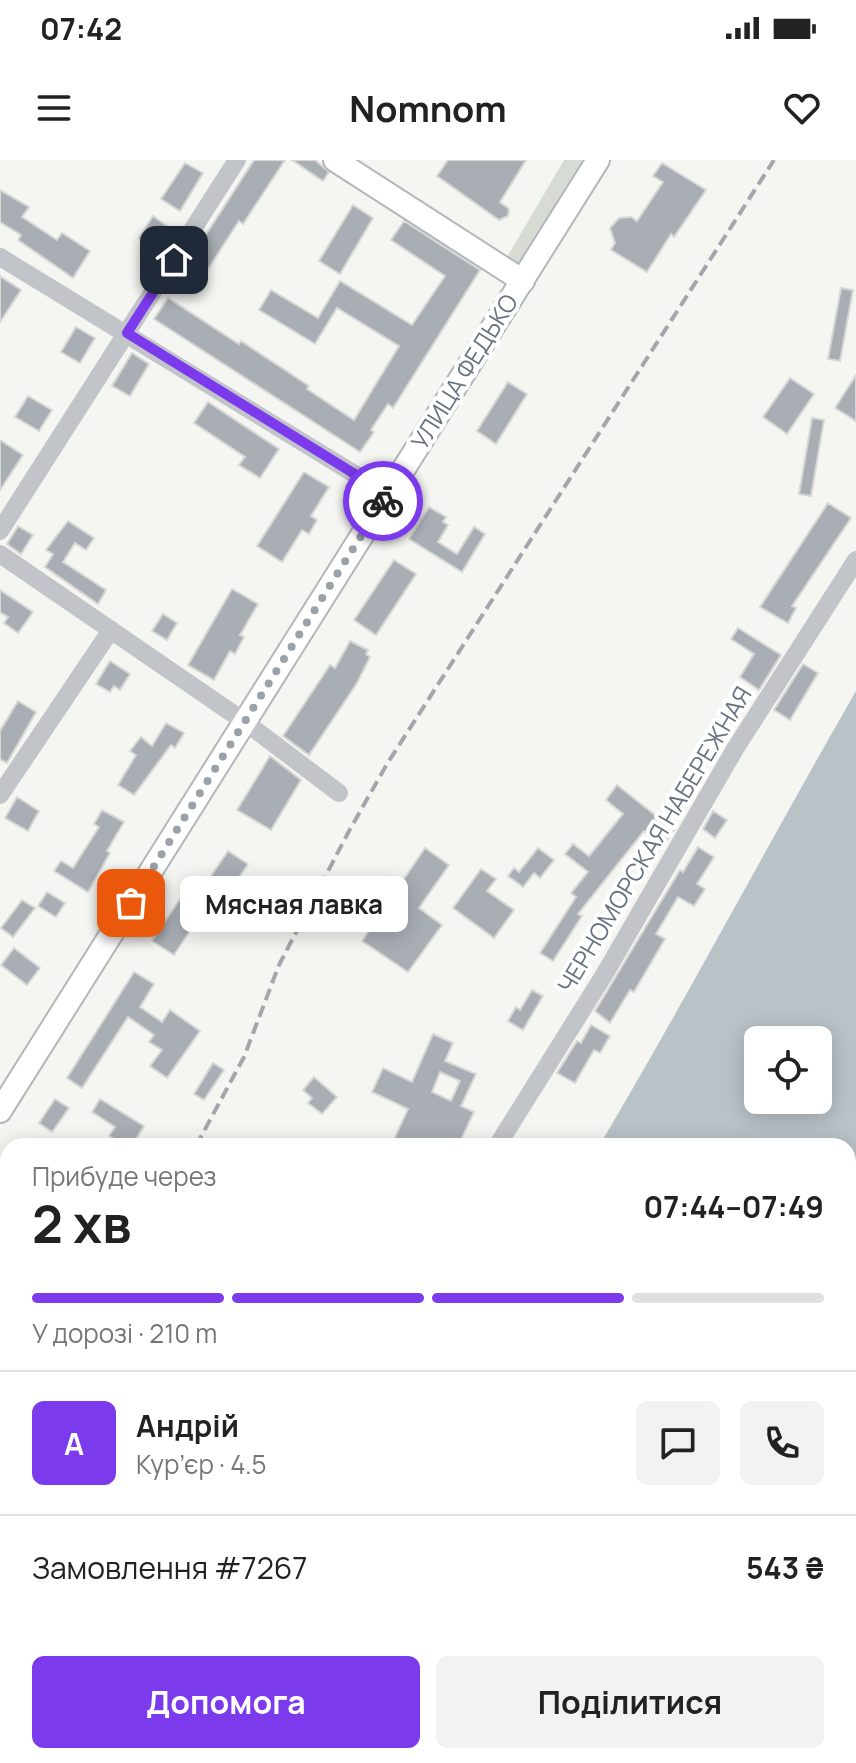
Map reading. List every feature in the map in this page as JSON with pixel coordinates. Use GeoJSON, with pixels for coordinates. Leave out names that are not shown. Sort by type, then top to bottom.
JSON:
{"type":"FeatureCollection","features":[{"type":"Feature","properties":{"kind":"main road"},"geometry":{"type":"LineString","coordinates":[[335,160],[523,281]]}},
{"type":"Feature","properties":{"kind":"main road","name":"УЛИЦА ФЕДЬКО"},"geometry":{"type":"LineString","coordinates":[[0,1111],[598,160]]}},
{"type":"Feature","properties":{"kind":"street"},"geometry":{"type":"LineString","coordinates":[[0,531],[237,160]]}},
{"type":"Feature","properties":{"kind":"street"},"geometry":{"type":"LineString","coordinates":[[0,257],[387,494]]}},
{"type":"Feature","properties":{"kind":"street"},"geometry":{"type":"LineString","coordinates":[[0,554],[245,722],[339,793]]}},
{"type":"Feature","properties":{"kind":"street","name":"ЧЕРНОМОРСКАЯ НАБЕРЕЖНАЯ"},"geometry":{"type":"LineString","coordinates":[[502,1138],[604,975],[735,749],[856,560]]}},
{"type":"Feature","properties":{"kind":"street"},"geometry":{"type":"LineString","coordinates":[[0,795],[111,630]]}},
{"type":"Feature","properties":{"kind":"shaded area"},"geometry":{"type":"Polygon","coordinates":[[[564,160],[583,160],[585,167],[528,260],[517,265],[506,259],[564,160]]]}},
{"type":"Feature","properties":{"kind":"shaded area"},"geometry":{"type":"Polygon","coordinates":[[[856,691],[856,1138],[604,1138],[664,1033],[856,691]]]}},
{"type":"Feature","properties":{"kind":"building"},"geometry":{"type":"Polygon","coordinates":[[[254,160],[285,160],[243,224],[239,221],[195,289],[178,278],[254,160]]]}},
{"type":"Feature","properties":{"kind":"building"},"geometry":{"type":"Polygon","coordinates":[[[292,160],[315,160],[329,172],[323,181],[292,160]]]}},
{"type":"Feature","properties":{"kind":"building"},"geometry":{"type":"Polygon","coordinates":[[[448,160],[526,160],[500,202],[509,209],[508,216],[499,220],[437,176],[448,160]]]}},
{"type":"Feature","properties":{"kind":"building"},"geometry":{"type":"Polygon","coordinates":[[[185,163],[203,173],[180,211],[161,199],[185,163]]]}},
{"type":"Feature","properties":{"kind":"building"},"geometry":{"type":"Polygon","coordinates":[[[662,163],[706,190],[674,237],[671,234],[647,272],[611,250],[615,243],[610,228],[619,218],[631,217],[637,221],[663,182],[653,176],[662,163]]]}},
{"type":"Feature","properties":{"kind":"building"},"geometry":{"type":"Polygon","coordinates":[[[0,190],[29,207],[22,217],[57,240],[62,233],[90,251],[73,278],[18,240],[21,235],[0,222],[0,190]]]}},
{"type":"Feature","properties":{"kind":"building"},"geometry":{"type":"Polygon","coordinates":[[[353,205],[373,218],[340,274],[319,261],[353,205]]]}},
{"type":"Feature","properties":{"kind":"building"},"geometry":{"type":"Polygon","coordinates":[[[153,216],[168,227],[154,248],[139,238],[153,216]]]}},
{"type":"Feature","properties":{"kind":"building"},"geometry":{"type":"Polygon","coordinates":[[[404,221],[480,270],[393,408],[388,404],[360,452],[154,319],[168,298],[239,344],[241,341],[354,420],[399,346],[337,308],[315,344],[259,310],[271,290],[318,318],[340,281],[412,325],[445,276],[391,240],[404,221]]]}},
{"type":"Feature","properties":{"kind":"building"},"geometry":{"type":"Polygon","coordinates":[[[0,276],[21,290],[0,322],[0,276]]]}},
{"type":"Feature","properties":{"kind":"building"},"geometry":{"type":"Polygon","coordinates":[[[841,288],[853,290],[840,361],[828,359],[841,288]]]}},
{"type":"Feature","properties":{"kind":"building"},"geometry":{"type":"Polygon","coordinates":[[[76,327],[95,338],[80,363],[61,352],[76,327]]]}},
{"type":"Feature","properties":{"kind":"building"},"geometry":{"type":"Polygon","coordinates":[[[132,353],[149,364],[130,396],[112,386],[132,353]]]}},
{"type":"Feature","properties":{"kind":"building"},"geometry":{"type":"Polygon","coordinates":[[[856,375],[856,421],[835,408],[856,375]]]}},
{"type":"Feature","properties":{"kind":"building"},"geometry":{"type":"Polygon","coordinates":[[[790,378],[814,394],[787,434],[763,417],[790,378]]]}},
{"type":"Feature","properties":{"kind":"building"},"geometry":{"type":"Polygon","coordinates":[[[508,382],[527,394],[496,444],[477,431],[508,382]]]}},
{"type":"Feature","properties":{"kind":"building"},"geometry":{"type":"Polygon","coordinates":[[[28,396],[52,410],[39,431],[15,417],[28,396]]]}},
{"type":"Feature","properties":{"kind":"building"},"geometry":{"type":"Polygon","coordinates":[[[208,402],[279,449],[260,478],[239,465],[245,457],[194,423],[208,402]]]}},
{"type":"Feature","properties":{"kind":"building"},"geometry":{"type":"Polygon","coordinates":[[[812,418],[824,420],[811,496],[799,494],[812,418]]]}},
{"type":"Feature","properties":{"kind":"building"},"geometry":{"type":"Polygon","coordinates":[[[0,440],[23,455],[0,490],[0,440]]]}},
{"type":"Feature","properties":{"kind":"building"},"geometry":{"type":"Polygon","coordinates":[[[304,472],[329,487],[311,516],[317,520],[309,534],[302,530],[282,562],[257,546],[304,472]]]}},
{"type":"Feature","properties":{"kind":"building"},"geometry":{"type":"Polygon","coordinates":[[[828,503],[851,518],[792,606],[796,608],[788,623],[760,607],[828,503]]]}},
{"type":"Feature","properties":{"kind":"building"},"geometry":{"type":"Polygon","coordinates":[[[429,507],[446,517],[443,522],[448,525],[438,542],[457,554],[474,527],[485,534],[462,572],[409,539],[429,507]]]}},
{"type":"Feature","properties":{"kind":"building"},"geometry":{"type":"Polygon","coordinates":[[[68,521],[94,538],[86,550],[75,543],[63,562],[106,590],[98,604],[45,567],[53,554],[46,550],[68,521]]]}},
{"type":"Feature","properties":{"kind":"building"},"geometry":{"type":"Polygon","coordinates":[[[18,526],[33,535],[21,554],[7,544],[18,526]]]}},
{"type":"Feature","properties":{"kind":"building"},"geometry":{"type":"Polygon","coordinates":[[[394,560],[416,574],[376,635],[354,620],[394,560]]]}},
{"type":"Feature","properties":{"kind":"building"},"geometry":{"type":"Polygon","coordinates":[[[232,589],[258,604],[240,635],[244,637],[235,654],[230,651],[214,680],[188,665],[232,589]]]}},
{"type":"Feature","properties":{"kind":"building"},"geometry":{"type":"Polygon","coordinates":[[[0,590],[33,612],[18,633],[4,623],[8,617],[0,612],[0,590]]]}},
{"type":"Feature","properties":{"kind":"building"},"geometry":{"type":"Polygon","coordinates":[[[163,614],[177,623],[167,640],[152,631],[163,614]]]}},
{"type":"Feature","properties":{"kind":"building"},"geometry":{"type":"Polygon","coordinates":[[[738,628],[781,655],[759,690],[740,677],[754,654],[731,639],[738,628]]]}},
{"type":"Feature","properties":{"kind":"building"},"geometry":{"type":"Polygon","coordinates":[[[350,641],[368,650],[366,654],[370,657],[357,683],[309,755],[283,736],[330,665],[335,668],[350,641]]]}},
{"type":"Feature","properties":{"kind":"building"},"geometry":{"type":"Polygon","coordinates":[[[110,661],[130,674],[120,690],[114,686],[110,692],[96,684],[110,661]]]}},
{"type":"Feature","properties":{"kind":"building"},"geometry":{"type":"Polygon","coordinates":[[[803,664],[818,673],[790,720],[774,710],[803,664]]]}},
{"type":"Feature","properties":{"kind":"building"},"geometry":{"type":"Polygon","coordinates":[[[18,701],[36,712],[7,763],[0,759],[0,731],[18,701]]]}},
{"type":"Feature","properties":{"kind":"building"},"geometry":{"type":"Polygon","coordinates":[[[166,723],[184,733],[175,748],[171,745],[134,795],[118,785],[136,755],[130,751],[141,737],[152,746],[166,723]]]}},
{"type":"Feature","properties":{"kind":"building"},"geometry":{"type":"Polygon","coordinates":[[[270,756],[301,780],[271,830],[237,810],[270,756]]]}},
{"type":"Feature","properties":{"kind":"building"},"geometry":{"type":"Polygon","coordinates":[[[617,785],[674,830],[663,846],[644,831],[578,914],[582,916],[553,961],[540,953],[576,897],[571,893],[588,872],[565,854],[573,844],[589,856],[623,814],[606,800],[617,785]]]}},
{"type":"Feature","properties":{"kind":"building"},"geometry":{"type":"Polygon","coordinates":[[[17,797],[39,811],[28,831],[5,818],[17,797]]]}},
{"type":"Feature","properties":{"kind":"building"},"geometry":{"type":"Polygon","coordinates":[[[102,810],[124,822],[88,892],[54,871],[61,861],[73,868],[99,827],[94,824],[102,810]]]}},
{"type":"Feature","properties":{"kind":"building"},"geometry":{"type":"Polygon","coordinates":[[[713,811],[727,820],[715,838],[703,829],[713,811]]]}},
{"type":"Feature","properties":{"kind":"building"},"geometry":{"type":"Polygon","coordinates":[[[698,847],[714,857],[697,884],[705,889],[694,906],[678,897],[656,934],[665,939],[634,992],[630,990],[610,1023],[595,1011],[680,870],[683,872],[698,847]]]}},
{"type":"Feature","properties":{"kind":"building"},"geometry":{"type":"Polygon","coordinates":[[[425,848],[449,865],[419,908],[442,925],[408,972],[362,941],[425,848]]]}},
{"type":"Feature","properties":{"kind":"building"},"geometry":{"type":"Polygon","coordinates":[[[538,848],[554,860],[540,878],[534,873],[523,887],[508,876],[514,868],[519,872],[538,848]]]}},
{"type":"Feature","properties":{"kind":"building"},"geometry":{"type":"Polygon","coordinates":[[[228,851],[248,864],[217,910],[208,904],[174,955],[152,941],[188,887],[198,895],[228,851]]]}},
{"type":"Feature","properties":{"kind":"building"},"geometry":{"type":"Polygon","coordinates":[[[481,869],[496,879],[487,891],[514,910],[494,938],[453,908],[481,869]]]}},
{"type":"Feature","properties":{"kind":"building"},"geometry":{"type":"Polygon","coordinates":[[[47,892],[65,903],[56,917],[38,906],[47,892]]]}},
{"type":"Feature","properties":{"kind":"building"},"geometry":{"type":"Polygon","coordinates":[[[22,900],[35,908],[13,937],[1,928],[22,900]]]}},
{"type":"Feature","properties":{"kind":"building"},"geometry":{"type":"Polygon","coordinates":[[[14,948],[40,968],[27,985],[1,965],[14,948]]]}},
{"type":"Feature","properties":{"kind":"building"},"geometry":{"type":"Polygon","coordinates":[[[134,972],[154,984],[140,1007],[162,1022],[170,1010],[200,1031],[167,1078],[150,1066],[162,1050],[149,1042],[154,1035],[128,1017],[82,1088],[67,1078],[134,972]]]}},
{"type":"Feature","properties":{"kind":"building"},"geometry":{"type":"Polygon","coordinates":[[[532,990],[543,996],[523,1030],[508,1021],[516,1007],[520,1010],[532,990]]]}},
{"type":"Feature","properties":{"kind":"building"},"geometry":{"type":"Polygon","coordinates":[[[591,1025],[610,1036],[600,1053],[594,1050],[575,1083],[557,1073],[591,1025]]]}},
{"type":"Feature","properties":{"kind":"building"},"geometry":{"type":"Polygon","coordinates":[[[433,1034],[453,1043],[445,1061],[476,1074],[461,1106],[474,1112],[462,1138],[395,1138],[408,1109],[372,1092],[383,1068],[412,1082],[433,1034]],[[440,1072],[432,1092],[451,1101],[460,1081],[440,1072]]]}},
{"type":"Feature","properties":{"kind":"building"},"geometry":{"type":"Polygon","coordinates":[[[213,1063],[224,1070],[204,1100],[194,1094],[213,1063]]]}},
{"type":"Feature","properties":{"kind":"building"},"geometry":{"type":"Polygon","coordinates":[[[314,1077],[337,1097],[322,1114],[308,1103],[312,1098],[303,1090],[314,1077]]]}},
{"type":"Feature","properties":{"kind":"building"},"geometry":{"type":"Polygon","coordinates":[[[55,1099],[69,1108],[52,1132],[39,1123],[55,1099]]]}},
{"type":"Feature","properties":{"kind":"building"},"geometry":{"type":"Polygon","coordinates":[[[100,1099],[144,1126],[137,1138],[112,1138],[109,1136],[115,1127],[92,1112],[100,1099]]]}},
{"type":"Feature","properties":{"kind":"railway"},"geometry":{"type":"LineString","coordinates":[[200,1138],[244,1057],[279,965],[387,764],[774,160]]}},
{"type":"Feature","properties":{"kind":"way so far"},"geometry":{"type":"LineString","coordinates":[[131,903],[383,501]]}},
{"type":"Feature","properties":{"kind":"place","name":"Мясная лавка"},"geometry":{"type":"Point","coordinates":[131,903]}},
{"type":"Feature","properties":{"kind":"route"},"geometry":{"type":"LineString","coordinates":[[174,260],[127,333],[387,494],[383,501]]}}]}
